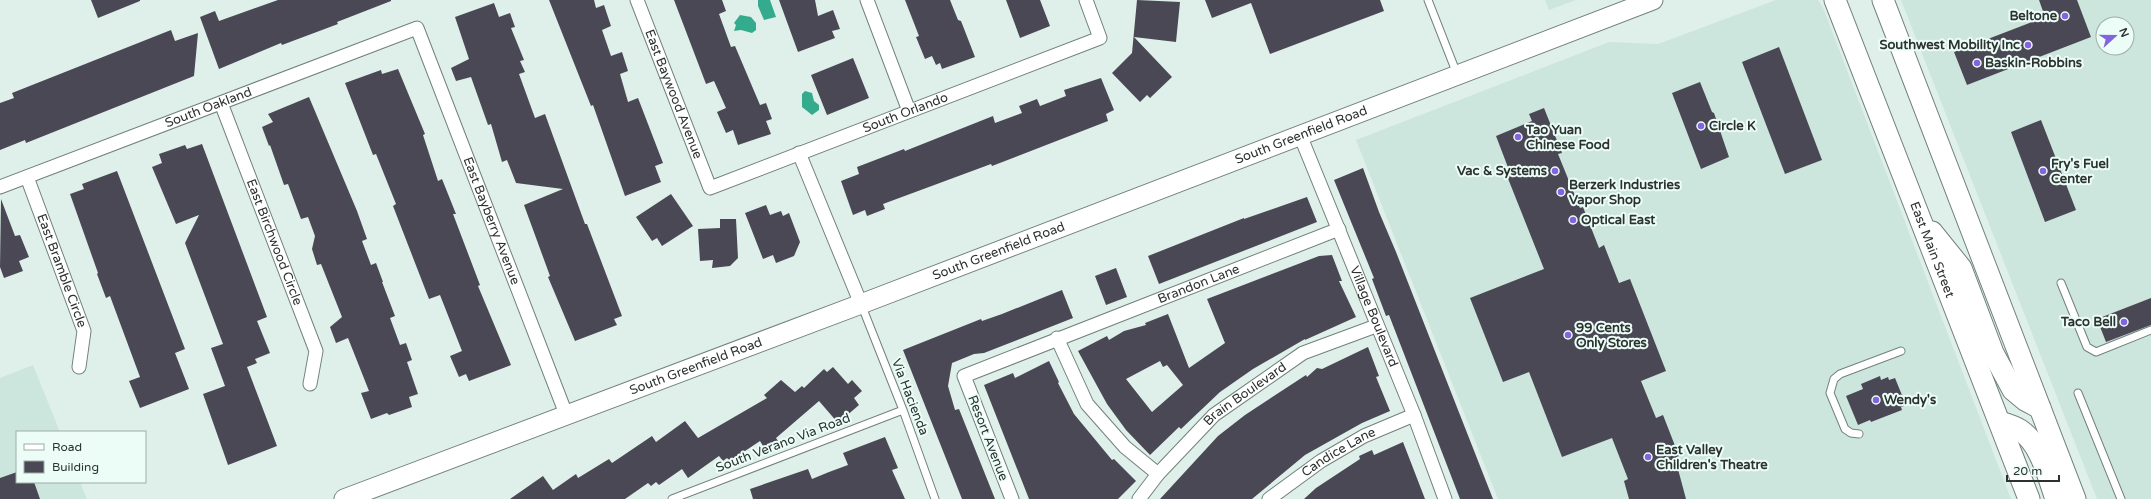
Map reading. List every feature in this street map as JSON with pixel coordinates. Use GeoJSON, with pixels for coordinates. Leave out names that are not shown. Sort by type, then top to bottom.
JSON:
{"type":"FeatureCollection","features":[{"type":"Feature","properties":{"kind":"main road","name":"South Greenfield Road"},"geometry":{"type":"LineString","coordinates":[[344,499],[861,304],[1653,0]]}},
{"type":"Feature","properties":{"kind":"main road","name":"East Main Street"},"geometry":{"type":"LineString","coordinates":[[1835,0],[2029,499]]}},
{"type":"Feature","properties":{"kind":"main road"},"geometry":{"type":"LineString","coordinates":[[1882,0],[2075,499]]}},
{"type":"Feature","properties":{"kind":"main road"},"geometry":{"type":"LineString","coordinates":[[1918,214],[1962,268],[1993,353],[2013,390],[2025,400],[2040,408]]}},
{"type":"Feature","properties":{"kind":"main road"},"geometry":{"type":"LineString","coordinates":[[2000,422],[2021,431],[2031,441],[2039,454],[2056,499]]}},
{"type":"Feature","properties":{"kind":"street","name":"East Baywood Avenue"},"geometry":{"type":"LineString","coordinates":[[637,0],[710,188]]}},
{"type":"Feature","properties":{"kind":"street"},"geometry":{"type":"LineString","coordinates":[[867,0],[909,111]]}},
{"type":"Feature","properties":{"kind":"street","name":"South Orlando"},"geometry":{"type":"LineString","coordinates":[[710,188],[1100,38],[1086,0]]}},
{"type":"Feature","properties":{"kind":"street","name":"South Oakland"},"geometry":{"type":"LineString","coordinates":[[0,187],[417,28]]}},
{"type":"Feature","properties":{"kind":"street","name":"East Bayberry Avenue"},"geometry":{"type":"LineString","coordinates":[[417,28],[566,414]]}},
{"type":"Feature","properties":{"kind":"street","name":"East Birchwood Circle"},"geometry":{"type":"LineString","coordinates":[[221,103],[316,351],[310,384]]}},
{"type":"Feature","properties":{"kind":"street","name":"Village Boulevard"},"geometry":{"type":"LineString","coordinates":[[1300,135],[1339,229],[1376,326],[1414,415],[1445,499]]}},
{"type":"Feature","properties":{"kind":"street"},"geometry":{"type":"LineString","coordinates":[[799,153],[861,304]]}},
{"type":"Feature","properties":{"kind":"street","name":"East Bramble Circle"},"geometry":{"type":"LineString","coordinates":[[27,177],[84,331],[78,367]]}},
{"type":"Feature","properties":{"kind":"street","name":"Brandon Lane"},"geometry":{"type":"LineString","coordinates":[[964,376],[1057,338],[1339,229]]}},
{"type":"Feature","properties":{"kind":"street","name":"Brain Boulevard"},"geometry":{"type":"LineString","coordinates":[[1139,499],[1158,474],[1214,415],[1303,353],[1376,326]]}},
{"type":"Feature","properties":{"kind":"street"},"geometry":{"type":"LineString","coordinates":[[1057,338],[1087,404],[1125,447],[1158,474]]}},
{"type":"Feature","properties":{"kind":"street","name":"Resort Avenue"},"geometry":{"type":"LineString","coordinates":[[964,376],[1012,499]]}},
{"type":"Feature","properties":{"kind":"street","name":"Candice Lane"},"geometry":{"type":"LineString","coordinates":[[1269,499],[1333,454],[1364,436],[1414,415]]}},
{"type":"Feature","properties":{"kind":"lane"},"geometry":{"type":"LineString","coordinates":[[1428,0],[1457,75]]}},
{"type":"Feature","properties":{"kind":"lane"},"geometry":{"type":"LineString","coordinates":[[2060,282],[2087,347],[2091,351],[2096,352],[2151,330]]}},
{"type":"Feature","properties":{"kind":"lane","name":"Via Hacienda"},"geometry":{"type":"LineString","coordinates":[[861,304],[903,410],[935,499]]}},
{"type":"Feature","properties":{"kind":"lane"},"geometry":{"type":"LineString","coordinates":[[1859,434],[1851,433],[1845,429],[1830,393],[1834,378],[1840,374],[1901,351]]}},
{"type":"Feature","properties":{"kind":"lane"},"geometry":{"type":"LineString","coordinates":[[2078,393],[2121,499]]}},
{"type":"Feature","properties":{"kind":"lane","name":"South Verano Via Road"},"geometry":{"type":"LineString","coordinates":[[672,499],[903,410]]}},
{"type":"Feature","properties":{"kind":"shaded area"},"geometry":{"type":"Polygon","coordinates":[[[758,0],[770,0],[776,17],[764,20],[758,6],[758,0]]]}},
{"type":"Feature","properties":{"kind":"shaded area"},"geometry":{"type":"Polygon","coordinates":[[[1545,0],[1576,0],[1549,10],[1545,0]]]}},
{"type":"Feature","properties":{"kind":"shaded area"},"geometry":{"type":"Polygon","coordinates":[[[1776,0],[1818,0],[1824,10],[2011,499],[1498,499],[1356,140],[1609,42],[1658,44],[1776,0]]]}},
{"type":"Feature","properties":{"kind":"shaded area"},"geometry":{"type":"Polygon","coordinates":[[[1901,0],[2151,0],[2151,499],[2097,499],[1901,0]]]}},
{"type":"Feature","properties":{"kind":"shaded area"},"geometry":{"type":"Polygon","coordinates":[[[740,15],[751,17],[756,23],[756,30],[752,33],[741,30],[734,31],[736,25],[734,23],[740,15]]]}},
{"type":"Feature","properties":{"kind":"shaded area"},"geometry":{"type":"Polygon","coordinates":[[[805,91],[812,93],[814,101],[819,105],[819,110],[812,115],[802,107],[802,94],[805,91]]]}},
{"type":"Feature","properties":{"kind":"shaded area"},"geometry":{"type":"Polygon","coordinates":[[[33,365],[60,431],[16,431],[16,483],[80,483],[87,499],[0,499],[0,378],[33,365]]]}},
{"type":"Feature","properties":{"kind":"building"},"geometry":{"type":"Polygon","coordinates":[[[91,0],[140,0],[140,1],[98,18],[91,0]]]}},
{"type":"Feature","properties":{"kind":"building"},"geometry":{"type":"Polygon","coordinates":[[[278,0],[391,1],[337,22],[338,24],[282,45],[281,43],[219,69],[200,17],[215,11],[219,21],[278,0]]]}},
{"type":"Feature","properties":{"kind":"building"},"geometry":{"type":"Polygon","coordinates":[[[549,0],[594,0],[596,8],[604,5],[611,26],[602,30],[611,56],[622,52],[628,71],[620,74],[628,102],[638,98],[663,163],[655,166],[661,182],[625,196],[593,105],[591,106],[549,0]]]}},
{"type":"Feature","properties":{"kind":"building"},"geometry":{"type":"Polygon","coordinates":[[[674,0],[722,0],[726,11],[719,14],[731,47],[735,46],[760,105],[766,103],[772,119],[766,121],[771,134],[738,145],[733,130],[726,133],[717,112],[726,108],[714,81],[706,84],[674,0]]]}},
{"type":"Feature","properties":{"kind":"building"},"geometry":{"type":"Polygon","coordinates":[[[779,0],[815,0],[818,16],[833,10],[840,29],[832,31],[835,38],[798,52],[779,0]]]}},
{"type":"Feature","properties":{"kind":"building"},"geometry":{"type":"Polygon","coordinates":[[[905,0],[950,0],[958,20],[961,21],[975,57],[942,69],[940,63],[936,65],[932,56],[925,59],[916,37],[919,36],[905,0]]]}},
{"type":"Feature","properties":{"kind":"building"},"geometry":{"type":"Polygon","coordinates":[[[1006,0],[1040,0],[1050,26],[1020,38],[1006,0]]]}},
{"type":"Feature","properties":{"kind":"building"},"geometry":{"type":"Polygon","coordinates":[[[1137,0],[1180,2],[1176,42],[1134,37],[1172,77],[1150,98],[1147,95],[1140,102],[1112,73],[1132,53],[1137,0]]]}},
{"type":"Feature","properties":{"kind":"building"},"geometry":{"type":"Polygon","coordinates":[[[1205,0],[1380,0],[1384,11],[1270,54],[1251,3],[1212,18],[1205,0]]]}},
{"type":"Feature","properties":{"kind":"building"},"geometry":{"type":"Polygon","coordinates":[[[2039,0],[2077,0],[2091,37],[1967,85],[1954,52],[2045,17],[2039,0]]]}},
{"type":"Feature","properties":{"kind":"building"},"geometry":{"type":"Polygon","coordinates":[[[494,3],[499,17],[510,13],[515,27],[511,28],[524,60],[520,61],[525,72],[519,74],[535,118],[545,114],[585,224],[587,224],[622,316],[614,319],[617,325],[575,341],[548,277],[550,276],[524,205],[563,189],[516,183],[507,160],[502,162],[491,124],[488,125],[471,77],[456,81],[451,68],[469,59],[455,17],[494,3]]]}},
{"type":"Feature","properties":{"kind":"building"},"geometry":{"type":"Polygon","coordinates":[[[171,30],[175,41],[198,33],[194,76],[26,143],[25,140],[0,150],[0,103],[14,98],[12,93],[171,30]]]}},
{"type":"Feature","properties":{"kind":"building","name":"Circle K"},"geometry":{"type":"Polygon","coordinates":[[[1779,47],[1822,160],[1785,174],[1742,62],[1779,47]]]}},
{"type":"Feature","properties":{"kind":"building"},"geometry":{"type":"Polygon","coordinates":[[[853,58],[869,98],[827,115],[811,75],[853,58]]]}},
{"type":"Feature","properties":{"kind":"building"},"geometry":{"type":"Polygon","coordinates":[[[398,69],[425,134],[423,135],[438,181],[442,179],[456,214],[453,214],[480,285],[478,286],[511,365],[469,381],[466,374],[459,377],[450,356],[462,351],[440,295],[429,299],[393,206],[396,204],[376,154],[373,155],[345,83],[381,70],[382,74],[398,69]]]}},
{"type":"Feature","properties":{"kind":"building"},"geometry":{"type":"Polygon","coordinates":[[[1101,78],[1114,110],[1106,114],[1108,121],[992,166],[991,164],[883,204],[885,209],[867,216],[865,210],[853,215],[841,181],[859,174],[857,167],[904,149],[905,151],[993,116],[995,123],[1022,113],[1019,106],[1037,99],[1040,106],[1066,96],[1064,90],[1101,78]]]}},
{"type":"Feature","properties":{"kind":"building","name":"Circle K"},"geometry":{"type":"Polygon","coordinates":[[[1700,82],[1712,112],[1714,113],[1729,157],[1701,169],[1672,93],[1700,82]]]}},
{"type":"Feature","properties":{"kind":"building"},"geometry":{"type":"Polygon","coordinates":[[[309,97],[357,211],[367,239],[362,241],[371,265],[376,263],[383,282],[395,316],[390,318],[400,345],[406,343],[412,360],[407,362],[418,394],[409,397],[412,407],[389,415],[387,413],[371,419],[361,393],[369,391],[348,338],[336,343],[330,327],[342,317],[321,264],[317,265],[312,249],[315,236],[308,217],[301,219],[288,184],[284,185],[262,127],[273,122],[268,114],[309,97]]]}},
{"type":"Feature","properties":{"kind":"building","name":"99 Cents Only Stores"},"geometry":{"type":"Polygon","coordinates":[[[1544,108],[1562,153],[1558,154],[1580,208],[1583,207],[1599,248],[1604,245],[1619,283],[1630,279],[1666,371],[1641,381],[1656,418],[1663,415],[1679,456],[1675,458],[1686,499],[1629,499],[1624,481],[1628,479],[1612,438],[1562,457],[1529,372],[1503,382],[1470,298],[1544,269],[1505,171],[1509,170],[1496,136],[1532,121],[1529,114],[1544,108]]]}},
{"type":"Feature","properties":{"kind":"building","name":"Fry's Fuel Center"},"geometry":{"type":"Polygon","coordinates":[[[2041,120],[2076,210],[2045,222],[2011,132],[2041,120]]]}},
{"type":"Feature","properties":{"kind":"building"},"geometry":{"type":"Polygon","coordinates":[[[202,144],[267,317],[257,321],[270,353],[255,359],[257,363],[247,367],[277,446],[228,465],[203,394],[225,386],[211,348],[223,344],[185,243],[199,215],[176,224],[152,167],[162,163],[159,154],[185,145],[187,149],[202,144]]]}},
{"type":"Feature","properties":{"kind":"building"},"geometry":{"type":"Polygon","coordinates":[[[1363,168],[1493,499],[1460,499],[1389,315],[1386,316],[1372,279],[1374,278],[1334,180],[1363,168]]]}},
{"type":"Feature","properties":{"kind":"building"},"geometry":{"type":"Polygon","coordinates":[[[117,171],[185,349],[175,353],[189,389],[140,408],[129,381],[140,377],[110,296],[106,298],[70,194],[84,189],[82,184],[117,171]]]}},
{"type":"Feature","properties":{"kind":"building"},"geometry":{"type":"Polygon","coordinates":[[[671,194],[693,226],[662,246],[657,238],[652,241],[636,217],[671,194]]]}},
{"type":"Feature","properties":{"kind":"building"},"geometry":{"type":"Polygon","coordinates":[[[1307,197],[1317,222],[1159,284],[1148,256],[1244,218],[1307,197]]]}},
{"type":"Feature","properties":{"kind":"building"},"geometry":{"type":"Polygon","coordinates":[[[1,199],[15,236],[20,235],[29,257],[19,261],[23,271],[4,278],[0,267],[1,199]]]}},
{"type":"Feature","properties":{"kind":"building"},"geometry":{"type":"Polygon","coordinates":[[[766,205],[770,215],[781,211],[783,216],[789,213],[800,242],[794,256],[776,263],[773,255],[763,259],[745,213],[766,205]]]}},
{"type":"Feature","properties":{"kind":"building"},"geometry":{"type":"Polygon","coordinates":[[[720,219],[736,219],[738,258],[730,266],[712,268],[713,260],[700,261],[698,229],[720,228],[720,219]]]}},
{"type":"Feature","properties":{"kind":"building"},"geometry":{"type":"Polygon","coordinates":[[[1332,255],[1342,281],[1339,281],[1356,317],[1305,339],[1253,369],[1220,392],[1181,429],[1179,427],[1150,455],[1126,430],[1107,404],[1078,351],[1107,336],[1109,340],[1124,331],[1146,325],[1145,323],[1168,314],[1189,368],[1225,343],[1207,299],[1319,256],[1332,255]],[[1160,361],[1126,379],[1152,412],[1183,385],[1167,365],[1163,367],[1160,361]]]}},
{"type":"Feature","properties":{"kind":"building"},"geometry":{"type":"Polygon","coordinates":[[[1116,268],[1127,297],[1106,305],[1095,276],[1116,268]]]}},
{"type":"Feature","properties":{"kind":"building"},"geometry":{"type":"Polygon","coordinates":[[[1062,290],[1073,318],[984,353],[974,354],[952,363],[948,386],[955,410],[959,409],[995,499],[962,499],[903,350],[981,319],[982,321],[1002,314],[1062,290]]]}},
{"type":"Feature","properties":{"kind":"building","name":"Taco Bell"},"geometry":{"type":"Polygon","coordinates":[[[2151,298],[2151,325],[2106,342],[2097,319],[2151,298]]]}},
{"type":"Feature","properties":{"kind":"building"},"geometry":{"type":"Polygon","coordinates":[[[1368,347],[1379,376],[1376,377],[1390,411],[1362,423],[1305,455],[1252,499],[1160,499],[1218,436],[1245,415],[1306,375],[1307,377],[1317,368],[1322,369],[1368,347]]]}},
{"type":"Feature","properties":{"kind":"building"},"geometry":{"type":"Polygon","coordinates":[[[1049,361],[1059,382],[1058,383],[1074,414],[1112,460],[1114,459],[1136,481],[1118,499],[1029,499],[984,385],[1013,373],[1015,378],[1049,361]]]}},
{"type":"Feature","properties":{"kind":"building"},"geometry":{"type":"Polygon","coordinates":[[[833,367],[848,384],[852,380],[862,391],[854,398],[859,405],[838,423],[819,401],[776,438],[778,441],[765,449],[760,441],[730,461],[727,458],[723,461],[719,456],[688,478],[682,469],[659,485],[656,482],[651,486],[648,483],[625,499],[510,499],[543,476],[553,490],[576,474],[578,478],[609,459],[612,463],[652,436],[656,442],[685,421],[698,438],[767,398],[764,395],[781,380],[795,392],[802,386],[804,388],[824,369],[827,372],[833,367]]]}},
{"type":"Feature","properties":{"kind":"building","name":"Wendy's"},"geometry":{"type":"Polygon","coordinates":[[[1880,376],[1881,380],[1888,377],[1889,380],[1895,378],[1906,405],[1901,407],[1902,410],[1871,422],[1870,420],[1858,425],[1846,396],[1863,389],[1861,384],[1880,376]]]}},
{"type":"Feature","properties":{"kind":"building"},"geometry":{"type":"Polygon","coordinates":[[[885,437],[898,468],[892,470],[905,499],[753,499],[750,489],[808,469],[812,479],[848,465],[843,453],[885,437]]]}},
{"type":"Feature","properties":{"kind":"building"},"geometry":{"type":"Polygon","coordinates":[[[1403,442],[1425,499],[1304,499],[1316,488],[1360,459],[1359,456],[1372,450],[1374,455],[1403,442]]]}},
{"type":"Feature","properties":{"kind":"building"},"geometry":{"type":"Polygon","coordinates":[[[16,472],[16,483],[34,483],[40,499],[0,499],[0,478],[16,472]]]}},
{"type":"Feature","properties":{"kind":"place","name":"Beltone"},"geometry":{"type":"Point","coordinates":[2065,16]}},
{"type":"Feature","properties":{"kind":"place","name":"Southwest Mobility Inc"},"geometry":{"type":"Point","coordinates":[2028,45]}},
{"type":"Feature","properties":{"kind":"place","name":"Baskin-Robbins"},"geometry":{"type":"Point","coordinates":[1977,63]}},
{"type":"Feature","properties":{"kind":"place","name":"Circle K"},"geometry":{"type":"Point","coordinates":[1701,126]}},
{"type":"Feature","properties":{"kind":"place","name":"Tao Yuan Chinese Food"},"geometry":{"type":"Point","coordinates":[1518,137]}},
{"type":"Feature","properties":{"kind":"place","name":"Vac & Systems"},"geometry":{"type":"Point","coordinates":[1555,171]}},
{"type":"Feature","properties":{"kind":"place","name":"Fry's Fuel Center"},"geometry":{"type":"Point","coordinates":[2043,171]}},
{"type":"Feature","properties":{"kind":"place","name":"Berzerk Industries Vapor Shop"},"geometry":{"type":"Point","coordinates":[1561,192]}},
{"type":"Feature","properties":{"kind":"place","name":"Optical East"},"geometry":{"type":"Point","coordinates":[1573,220]}},
{"type":"Feature","properties":{"kind":"place","name":"Taco Bell"},"geometry":{"type":"Point","coordinates":[2124,322]}},
{"type":"Feature","properties":{"kind":"place","name":"99 Cents Only Stores"},"geometry":{"type":"Point","coordinates":[1568,335]}},
{"type":"Feature","properties":{"kind":"place","name":"Wendy's"},"geometry":{"type":"Point","coordinates":[1876,400]}},
{"type":"Feature","properties":{"kind":"place","name":"East Valley Children's Theatre"},"geometry":{"type":"Point","coordinates":[1648,457]}}]}
